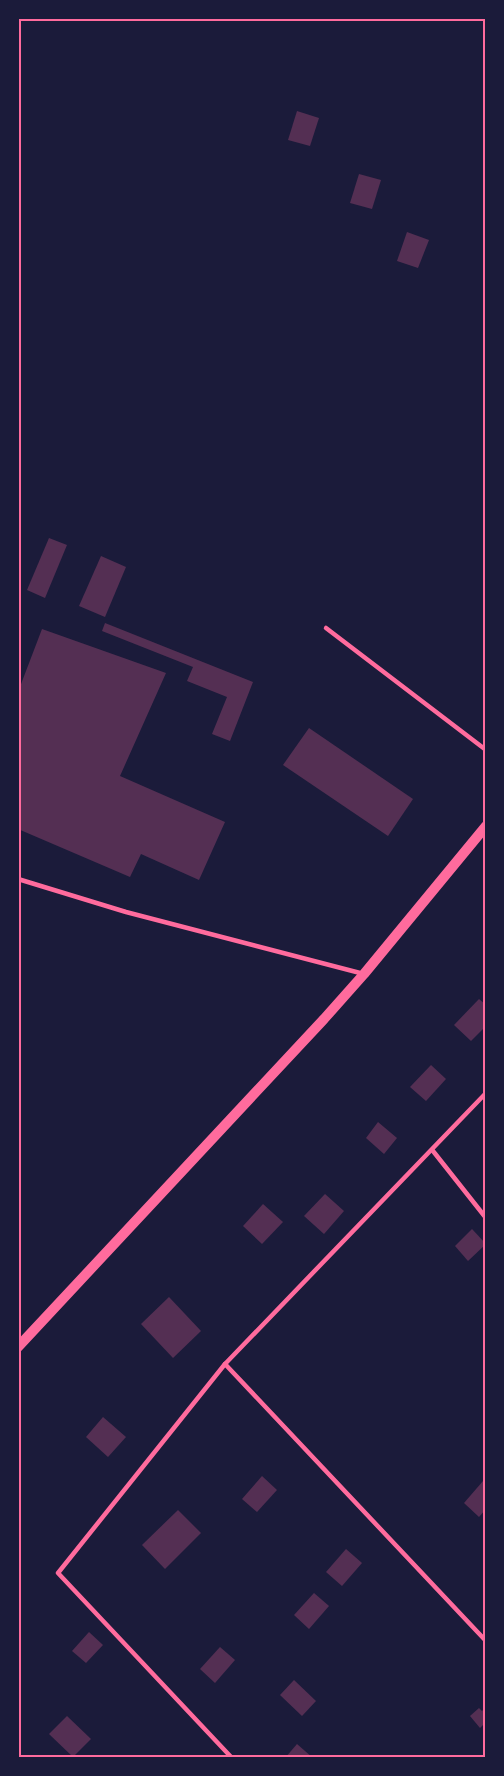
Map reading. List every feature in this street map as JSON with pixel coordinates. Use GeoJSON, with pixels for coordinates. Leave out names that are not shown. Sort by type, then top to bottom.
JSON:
{"type":"FeatureCollection","features":[{"type":"Feature","properties":{"kind":"street"},"geometry":{"type":"LineString","coordinates":[[18,1347],[364,974],[485,829]]}},
{"type":"Feature","properties":{"kind":"lane"},"geometry":{"type":"LineString","coordinates":[[326,628],[486,750]]}},
{"type":"Feature","properties":{"kind":"lane"},"geometry":{"type":"LineString","coordinates":[[18,879],[126,912],[364,974]]}},
{"type":"Feature","properties":{"kind":"lane"},"geometry":{"type":"LineString","coordinates":[[232,1758],[58,1573],[225,1364],[486,1093]]}},
{"type":"Feature","properties":{"kind":"lane"},"geometry":{"type":"LineString","coordinates":[[433,1150],[486,1218]]}},
{"type":"Feature","properties":{"kind":"lane"},"geometry":{"type":"LineString","coordinates":[[225,1364],[486,1641]]}},
{"type":"Feature","properties":{"kind":"building"},"geometry":{"type":"Polygon","coordinates":[[[297,111],[319,118],[310,146],[288,140],[297,111]]]}},
{"type":"Feature","properties":{"kind":"building"},"geometry":{"type":"Polygon","coordinates":[[[359,174],[381,180],[372,209],[350,203],[359,174]]]}},
{"type":"Feature","properties":{"kind":"building"},"geometry":{"type":"Polygon","coordinates":[[[407,232],[429,240],[418,268],[397,261],[407,232]]]}},
{"type":"Feature","properties":{"kind":"building"},"geometry":{"type":"Polygon","coordinates":[[[49,538],[67,545],[45,598],[27,590],[49,538]]]}},
{"type":"Feature","properties":{"kind":"building"},"geometry":{"type":"Polygon","coordinates":[[[101,556],[126,567],[105,617],[79,606],[101,556]]]}},
{"type":"Feature","properties":{"kind":"building"},"geometry":{"type":"Polygon","coordinates":[[[105,623],[253,682],[230,741],[212,734],[227,697],[187,681],[193,667],[102,631],[105,623]]]}},
{"type":"Feature","properties":{"kind":"building"},"geometry":{"type":"Polygon","coordinates":[[[42,629],[166,673],[120,776],[225,822],[199,880],[141,854],[130,877],[18,829],[18,692],[42,629]]]}},
{"type":"Feature","properties":{"kind":"building"},"geometry":{"type":"Polygon","coordinates":[[[309,728],[413,799],[388,836],[283,765],[309,728]]]}},
{"type":"Feature","properties":{"kind":"building"},"geometry":{"type":"Polygon","coordinates":[[[479,999],[486,1005],[486,1026],[471,1041],[454,1025],[479,999]]]}},
{"type":"Feature","properties":{"kind":"building"},"geometry":{"type":"Polygon","coordinates":[[[431,1065],[446,1079],[426,1101],[410,1087],[431,1065]]]}},
{"type":"Feature","properties":{"kind":"building"},"geometry":{"type":"Polygon","coordinates":[[[378,1122],[397,1138],[384,1154],[366,1138],[378,1122]]]}},
{"type":"Feature","properties":{"kind":"building"},"geometry":{"type":"Polygon","coordinates":[[[325,1194],[344,1211],[324,1234],[304,1216],[325,1194]]]}},
{"type":"Feature","properties":{"kind":"building"},"geometry":{"type":"Polygon","coordinates":[[[263,1204],[283,1222],[262,1244],[243,1226],[263,1204]]]}},
{"type":"Feature","properties":{"kind":"building"},"geometry":{"type":"Polygon","coordinates":[[[472,1229],[486,1244],[468,1261],[455,1246],[472,1229]]]}},
{"type":"Feature","properties":{"kind":"building"},"geometry":{"type":"Polygon","coordinates":[[[169,1297],[201,1331],[173,1358],[141,1324],[169,1297]]]}},
{"type":"Feature","properties":{"kind":"building"},"geometry":{"type":"Polygon","coordinates":[[[103,1417],[126,1437],[108,1457],[86,1437],[103,1417]]]}},
{"type":"Feature","properties":{"kind":"building"},"geometry":{"type":"Polygon","coordinates":[[[262,1476],[277,1490],[257,1512],[242,1499],[262,1476]]]}},
{"type":"Feature","properties":{"kind":"building"},"geometry":{"type":"Polygon","coordinates":[[[483,1481],[486,1483],[486,1509],[479,1517],[464,1503],[483,1481]]]}},
{"type":"Feature","properties":{"kind":"building"},"geometry":{"type":"Polygon","coordinates":[[[178,1510],[201,1533],[165,1569],[142,1545],[178,1510]]]}},
{"type":"Feature","properties":{"kind":"building"},"geometry":{"type":"Polygon","coordinates":[[[346,1549],[362,1563],[342,1586],[326,1572],[346,1549]]]}},
{"type":"Feature","properties":{"kind":"building"},"geometry":{"type":"Polygon","coordinates":[[[314,1593],[329,1606],[309,1629],[294,1615],[314,1593]]]}},
{"type":"Feature","properties":{"kind":"building"},"geometry":{"type":"Polygon","coordinates":[[[89,1632],[103,1645],[86,1663],[72,1651],[89,1632]]]}},
{"type":"Feature","properties":{"kind":"building"},"geometry":{"type":"Polygon","coordinates":[[[220,1647],[235,1660],[215,1683],[200,1669],[220,1647]]]}},
{"type":"Feature","properties":{"kind":"building"},"geometry":{"type":"Polygon","coordinates":[[[294,1680],[316,1701],[302,1716],[280,1695],[294,1680]]]}},
{"type":"Feature","properties":{"kind":"building"},"geometry":{"type":"Polygon","coordinates":[[[486,1707],[486,1722],[480,1728],[470,1716],[479,1708],[482,1711],[486,1707]]]}},
{"type":"Feature","properties":{"kind":"building"},"geometry":{"type":"Polygon","coordinates":[[[67,1716],[91,1739],[73,1757],[49,1734],[67,1716]]]}},
{"type":"Feature","properties":{"kind":"building"},"geometry":{"type":"Polygon","coordinates":[[[297,1744],[313,1758],[285,1758],[297,1744]]]}}]}
